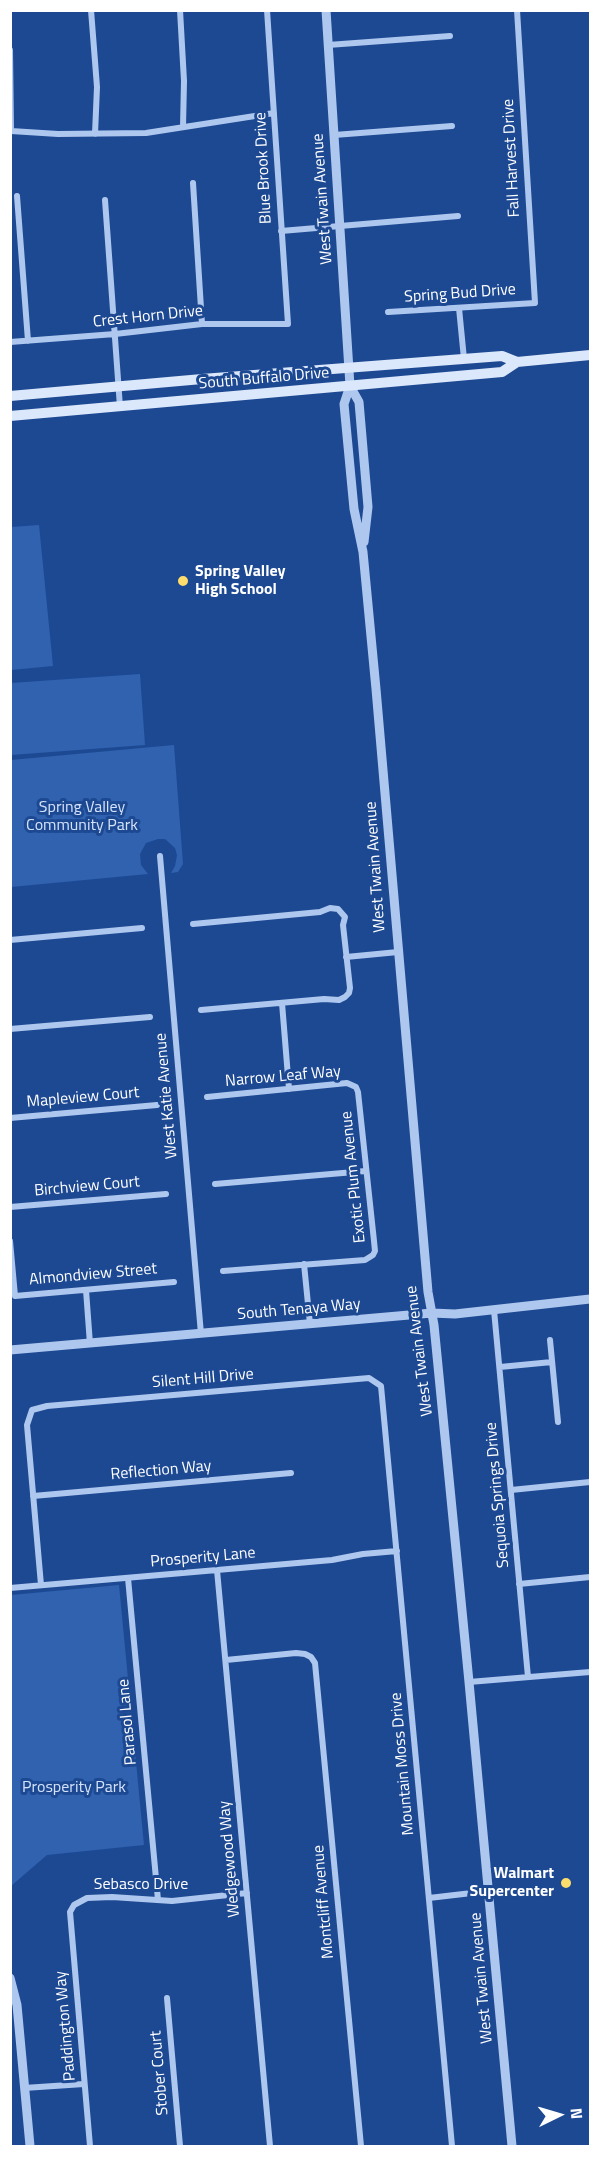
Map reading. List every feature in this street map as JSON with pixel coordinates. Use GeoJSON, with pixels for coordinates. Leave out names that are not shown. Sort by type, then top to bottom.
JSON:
{"type":"FeatureCollection","features":[{"type":"Feature","properties":{"kind":"main road","name":"South Buffalo Drive"},"geometry":{"type":"LineString","coordinates":[[10,396],[502,356],[517,362],[591,355]]}},
{"type":"Feature","properties":{"kind":"main road","name":"South Buffalo Drive"},"geometry":{"type":"LineString","coordinates":[[10,416],[502,372],[517,362]]}},
{"type":"Feature","properties":{"kind":"street"},"geometry":{"type":"LineString","coordinates":[[91,10],[97,87],[95,134]]}},
{"type":"Feature","properties":{"kind":"street"},"geometry":{"type":"LineString","coordinates":[[180,10],[184,81],[183,127]]}},
{"type":"Feature","properties":{"kind":"street","name":"Blue Brook Drive"},"geometry":{"type":"LineString","coordinates":[[267,10],[288,324]]}},
{"type":"Feature","properties":{"kind":"street","name":"West Twain Avenue"},"geometry":{"type":"LineString","coordinates":[[326,10],[350,386],[344,404],[354,509],[363,552],[382,746],[428,1292],[470,1682],[512,2146]]}},
{"type":"Feature","properties":{"kind":"street","name":"Fall Harvest Drive"},"geometry":{"type":"LineString","coordinates":[[517,10],[535,303]]}},
{"type":"Feature","properties":{"kind":"street"},"geometry":{"type":"LineString","coordinates":[[328,45],[450,36]]}},
{"type":"Feature","properties":{"kind":"street"},"geometry":{"type":"LineString","coordinates":[[10,50],[10,131],[58,134],[146,133],[274,113]]}},
{"type":"Feature","properties":{"kind":"street"},"geometry":{"type":"LineString","coordinates":[[334,135],[452,126]]}},
{"type":"Feature","properties":{"kind":"street"},"geometry":{"type":"LineString","coordinates":[[193,183],[202,324]]}},
{"type":"Feature","properties":{"kind":"street"},"geometry":{"type":"LineString","coordinates":[[17,196],[28,341]]}},
{"type":"Feature","properties":{"kind":"street"},"geometry":{"type":"LineString","coordinates":[[105,200],[120,407]]}},
{"type":"Feature","properties":{"kind":"street"},"geometry":{"type":"LineString","coordinates":[[281,231],[458,216]]}},
{"type":"Feature","properties":{"kind":"street","name":"Spring Bud Drive"},"geometry":{"type":"LineString","coordinates":[[388,312],[535,303]]}},
{"type":"Feature","properties":{"kind":"street"},"geometry":{"type":"LineString","coordinates":[[459,308],[464,359]]}},
{"type":"Feature","properties":{"kind":"street","name":"Crest Horn Drive"},"geometry":{"type":"LineString","coordinates":[[10,342],[115,334],[202,324],[288,324]]}},
{"type":"Feature","properties":{"kind":"street","name":"West Twain Avenue"},"geometry":{"type":"LineString","coordinates":[[350,386],[359,402],[368,507],[363,552]]}},
{"type":"Feature","properties":{"kind":"street","name":"West Katie Avenue"},"geometry":{"type":"LineString","coordinates":[[160,856],[201,1334]]}},
{"type":"Feature","properties":{"kind":"street"},"geometry":{"type":"LineString","coordinates":[[193,924],[320,912],[330,908],[338,909],[345,917],[343,925],[350,982],[349,993],[339,1000],[201,1010]]}},
{"type":"Feature","properties":{"kind":"street"},"geometry":{"type":"LineString","coordinates":[[10,940],[142,928]]}},
{"type":"Feature","properties":{"kind":"street"},"geometry":{"type":"LineString","coordinates":[[346,957],[398,952]]}},
{"type":"Feature","properties":{"kind":"street"},"geometry":{"type":"LineString","coordinates":[[282,1003],[289,1089]]}},
{"type":"Feature","properties":{"kind":"street"},"geometry":{"type":"LineString","coordinates":[[10,1029],[150,1017]]}},
{"type":"Feature","properties":{"kind":"street","name":"Narrow Leaf Way"},"geometry":{"type":"LineString","coordinates":[[207,1097],[347,1083],[356,1087],[358,1092]]}},
{"type":"Feature","properties":{"kind":"street","name":"Exotic Plum Avenue"},"geometry":{"type":"LineString","coordinates":[[304,1264],[370,1258],[375,1251],[358,1092]]}},
{"type":"Feature","properties":{"kind":"street","name":"Mapleview Court"},"geometry":{"type":"LineString","coordinates":[[10,1118],[157,1106]]}},
{"type":"Feature","properties":{"kind":"street"},"geometry":{"type":"LineString","coordinates":[[215,1184],[366,1171]]}},
{"type":"Feature","properties":{"kind":"street","name":"Birchview Court"},"geometry":{"type":"LineString","coordinates":[[10,1207],[166,1194]]}},
{"type":"Feature","properties":{"kind":"street","name":"Almondview Street"},"geometry":{"type":"LineString","coordinates":[[10,1241],[15,1296],[174,1282]]}},
{"type":"Feature","properties":{"kind":"street"},"geometry":{"type":"LineString","coordinates":[[223,1271],[304,1264],[310,1324]]}},
{"type":"Feature","properties":{"kind":"street"},"geometry":{"type":"LineString","coordinates":[[86,1290],[90,1344]]}},
{"type":"Feature","properties":{"kind":"street","name":"South Tenaya Way"},"geometry":{"type":"LineString","coordinates":[[10,1350],[432,1313],[455,1314],[591,1299]]}},
{"type":"Feature","properties":{"kind":"street","name":"Sequoia Springs Drive"},"geometry":{"type":"LineString","coordinates":[[494,1310],[528,1677]]}},
{"type":"Feature","properties":{"kind":"street"},"geometry":{"type":"LineString","coordinates":[[550,1340],[558,1422]]}},
{"type":"Feature","properties":{"kind":"street"},"geometry":{"type":"LineString","coordinates":[[500,1367],[552,1362]]}},
{"type":"Feature","properties":{"kind":"street","name":"Silent Hill Drive"},"geometry":{"type":"LineString","coordinates":[[33,1496],[27,1425],[32,1410],[47,1406],[369,1378],[375,1382]]}},
{"type":"Feature","properties":{"kind":"street","name":"Mountain Moss Drive"},"geometry":{"type":"LineString","coordinates":[[375,1382],[381,1386],[382,1393],[452,2146]]}},
{"type":"Feature","properties":{"kind":"street","name":"Reflection Way"},"geometry":{"type":"LineString","coordinates":[[33,1496],[291,1473]]}},
{"type":"Feature","properties":{"kind":"street"},"geometry":{"type":"LineString","coordinates":[[511,1490],[591,1482]]}},
{"type":"Feature","properties":{"kind":"street"},"geometry":{"type":"LineString","coordinates":[[33,1496],[41,1586]]}},
{"type":"Feature","properties":{"kind":"street","name":"Prosperity Lane"},"geometry":{"type":"LineString","coordinates":[[10,1588],[332,1560],[397,1551]]}},
{"type":"Feature","properties":{"kind":"street","name":"Wedgewood Way"},"geometry":{"type":"LineString","coordinates":[[217,1570],[270,2146]]}},
{"type":"Feature","properties":{"kind":"street"},"geometry":{"type":"LineString","coordinates":[[519,1584],[591,1577]]}},
{"type":"Feature","properties":{"kind":"street","name":"Parasol Lane"},"geometry":{"type":"LineString","coordinates":[[128,1578],[158,1900]]}},
{"type":"Feature","properties":{"kind":"street","name":"Montcliff Avenue"},"geometry":{"type":"LineString","coordinates":[[225,1660],[297,1653],[311,1657],[315,1663],[361,2146]]}},
{"type":"Feature","properties":{"kind":"street"},"geometry":{"type":"LineString","coordinates":[[470,1682],[591,1672]]}},
{"type":"Feature","properties":{"kind":"street"},"geometry":{"type":"LineString","coordinates":[[429,1898],[489,1891]]}},
{"type":"Feature","properties":{"kind":"street","name":"Sebasco Drive"},"geometry":{"type":"LineString","coordinates":[[74,1905],[87,1898],[172,1900],[247,1893]]}},
{"type":"Feature","properties":{"kind":"street","name":"Paddington Way"},"geometry":{"type":"LineString","coordinates":[[74,1905],[70,1912],[90,2146]]}},
{"type":"Feature","properties":{"kind":"street"},"geometry":{"type":"LineString","coordinates":[[10,1978],[16,2005],[30,2146]]}},
{"type":"Feature","properties":{"kind":"street","name":"Stober Court"},"geometry":{"type":"LineString","coordinates":[[166,1998],[180,2146]]}},
{"type":"Feature","properties":{"kind":"street"},"geometry":{"type":"LineString","coordinates":[[24,2088],[84,2084]]}},
{"type":"Feature","properties":{"kind":"green space"},"geometry":{"type":"Polygon","coordinates":[[[39,525],[53,666],[11,670],[11,527],[39,525]]]}},
{"type":"Feature","properties":{"kind":"green space"},"geometry":{"type":"Polygon","coordinates":[[[140,674],[145,745],[11,755],[11,683],[140,674]]]}},
{"type":"Feature","properties":{"kind":"green space","name":"Spring Valley Community Park"},"geometry":{"type":"Polygon","coordinates":[[[174,745],[183,864],[178,872],[171,873],[177,855],[175,848],[165,839],[158,839],[146,843],[140,854],[141,865],[148,874],[11,887],[11,760],[174,745]]]}},
{"type":"Feature","properties":{"kind":"green space","name":"Prosperity Park"},"geometry":{"type":"Polygon","coordinates":[[[119,1585],[144,1845],[47,1855],[11,1886],[11,1595],[119,1585]]]}},
{"type":"Feature","properties":{"kind":"place","name":"Spring Valley High School"},"geometry":{"type":"Point","coordinates":[183,581]}},
{"type":"Feature","properties":{"kind":"place","name":"Walmart Supercenter"},"geometry":{"type":"Point","coordinates":[566,1883]}}]}
